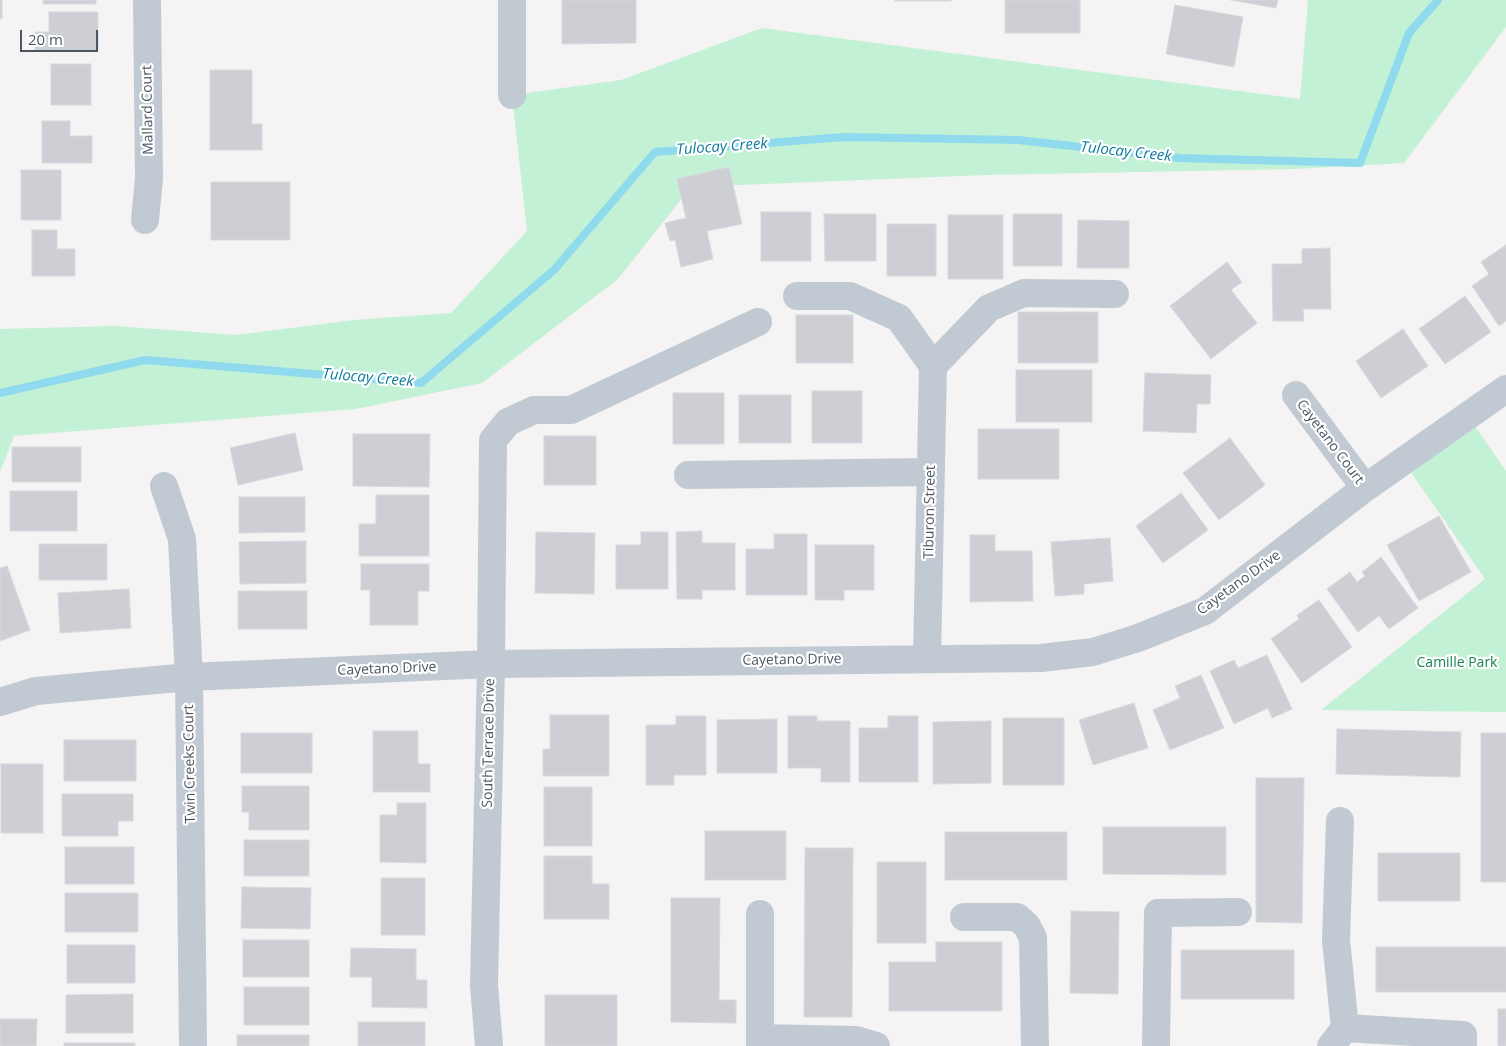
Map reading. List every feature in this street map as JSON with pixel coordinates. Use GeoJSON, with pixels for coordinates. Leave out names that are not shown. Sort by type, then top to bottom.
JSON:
{"type":"FeatureCollection","features":[{"type":"Feature","properties":{"kind":"street","name":"Mallard Court"},"geometry":{"type":"LineString","coordinates":[[145,220],[149,178],[147,0]]}},
{"type":"Feature","properties":{"kind":"street"},"geometry":{"type":"LineString","coordinates":[[512,0],[512,95]]}},
{"type":"Feature","properties":{"kind":"street"},"geometry":{"type":"LineString","coordinates":[[796,296],[850,296],[899,318],[933,366],[989,308],[1024,293],[1115,294]]}},
{"type":"Feature","properties":{"kind":"street","name":"South Terrace Drive"},"geometry":{"type":"LineString","coordinates":[[489,1046],[484,985],[491,664],[492,440],[508,422],[534,410],[571,410],[758,322]]}},
{"type":"Feature","properties":{"kind":"street","name":"Tiburon Street"},"geometry":{"type":"LineString","coordinates":[[927,658],[933,366]]}},
{"type":"Feature","properties":{"kind":"street","name":"Cayetano Drive"},"geometry":{"type":"LineString","coordinates":[[0,702],[36,691],[188,677],[491,664],[1041,658],[1093,652],[1138,638],[1205,611],[1365,488],[1506,389]]}},
{"type":"Feature","properties":{"kind":"street","name":"Cayetano Court"},"geometry":{"type":"LineString","coordinates":[[1296,396],[1365,488]]}},
{"type":"Feature","properties":{"kind":"street"},"geometry":{"type":"LineString","coordinates":[[688,475],[931,472]]}},
{"type":"Feature","properties":{"kind":"street","name":"Twin Creeks Court"},"geometry":{"type":"LineString","coordinates":[[164,486],[182,539],[188,677],[193,1046]]}},
{"type":"Feature","properties":{"kind":"street"},"geometry":{"type":"LineString","coordinates":[[1340,821],[1336,940],[1338,1037],[1463,1035],[1463,1046]]}},
{"type":"Feature","properties":{"kind":"street"},"geometry":{"type":"LineString","coordinates":[[1156,1046],[1158,913],[1238,912]]}},
{"type":"Feature","properties":{"kind":"street"},"geometry":{"type":"LineString","coordinates":[[760,914],[760,1042],[856,1040],[876,1046]]}},
{"type":"Feature","properties":{"kind":"street"},"geometry":{"type":"LineString","coordinates":[[964,918],[1017,918],[1027,926],[1033,938],[1035,1046]]}},
{"type":"Feature","properties":{"kind":"green space"},"geometry":{"type":"Polygon","coordinates":[[[1308,0],[1506,0],[1506,27],[1404,163],[1295,169],[985,175],[691,187],[618,279],[482,383],[356,409],[14,436],[0,472],[0,329],[116,326],[236,335],[354,320],[451,313],[527,231],[512,95],[621,80],[762,28],[1300,99],[1308,0]]]}},
{"type":"Feature","properties":{"kind":"green space","name":"Camille Park"},"geometry":{"type":"Polygon","coordinates":[[[1468,416],[1506,471],[1506,712],[1321,710],[1485,579],[1403,461],[1468,416]]]}},
{"type":"Feature","properties":{"kind":"building"},"geometry":{"type":"Polygon","coordinates":[[[0,0],[2,0],[2,19],[0,19],[0,0]]]}},
{"type":"Feature","properties":{"kind":"building"},"geometry":{"type":"Polygon","coordinates":[[[43,0],[96,0],[96,4],[43,4],[43,0]]]}},
{"type":"Feature","properties":{"kind":"building"},"geometry":{"type":"Polygon","coordinates":[[[562,0],[636,0],[636,43],[562,44],[562,0]]]}},
{"type":"Feature","properties":{"kind":"building"},"geometry":{"type":"Polygon","coordinates":[[[951,0],[951,1],[895,1],[951,0]]]}},
{"type":"Feature","properties":{"kind":"building"},"geometry":{"type":"Polygon","coordinates":[[[1005,0],[1080,0],[1080,33],[1005,33],[1005,0]]]}},
{"type":"Feature","properties":{"kind":"building"},"geometry":{"type":"Polygon","coordinates":[[[1231,0],[1278,0],[1276,8],[1231,0]]]}},
{"type":"Feature","properties":{"kind":"building"},"geometry":{"type":"Polygon","coordinates":[[[1175,5],[1243,17],[1234,67],[1166,54],[1175,5]]]}},
{"type":"Feature","properties":{"kind":"building"},"geometry":{"type":"Polygon","coordinates":[[[49,12],[98,12],[98,51],[35,51],[35,32],[49,32],[49,12]]]}},
{"type":"Feature","properties":{"kind":"building"},"geometry":{"type":"Polygon","coordinates":[[[51,64],[91,64],[91,105],[51,105],[51,64]]]}},
{"type":"Feature","properties":{"kind":"building"},"geometry":{"type":"Polygon","coordinates":[[[210,70],[252,70],[252,124],[262,124],[262,150],[210,150],[210,70]]]}},
{"type":"Feature","properties":{"kind":"building"},"geometry":{"type":"Polygon","coordinates":[[[42,121],[70,121],[70,136],[92,136],[92,163],[42,163],[42,121]]]}},
{"type":"Feature","properties":{"kind":"building"},"geometry":{"type":"Polygon","coordinates":[[[729,167],[742,224],[707,231],[713,259],[681,267],[675,240],[670,241],[665,223],[686,218],[677,179],[729,167]]]}},
{"type":"Feature","properties":{"kind":"building"},"geometry":{"type":"Polygon","coordinates":[[[21,170],[61,170],[61,220],[21,220],[21,170]]]}},
{"type":"Feature","properties":{"kind":"building"},"geometry":{"type":"Polygon","coordinates":[[[211,182],[290,182],[290,240],[211,240],[211,182]]]}},
{"type":"Feature","properties":{"kind":"building"},"geometry":{"type":"Polygon","coordinates":[[[761,212],[811,212],[811,261],[761,261],[761,212]]]}},
{"type":"Feature","properties":{"kind":"building"},"geometry":{"type":"Polygon","coordinates":[[[824,214],[876,214],[876,261],[825,261],[824,214]]]}},
{"type":"Feature","properties":{"kind":"building"},"geometry":{"type":"Polygon","coordinates":[[[1013,214],[1062,214],[1062,266],[1013,266],[1013,214]]]}},
{"type":"Feature","properties":{"kind":"building"},"geometry":{"type":"Polygon","coordinates":[[[948,215],[1003,215],[1003,279],[948,279],[948,215]]]}},
{"type":"Feature","properties":{"kind":"building"},"geometry":{"type":"Polygon","coordinates":[[[1078,220],[1129,221],[1129,268],[1077,268],[1078,220]]]}},
{"type":"Feature","properties":{"kind":"building"},"geometry":{"type":"Polygon","coordinates":[[[887,224],[936,224],[936,276],[887,276],[887,224]]]}},
{"type":"Feature","properties":{"kind":"building"},"geometry":{"type":"Polygon","coordinates":[[[32,230],[57,230],[57,249],[75,249],[75,276],[32,276],[32,230]]]}},
{"type":"Feature","properties":{"kind":"building"},"geometry":{"type":"Polygon","coordinates":[[[1506,245],[1506,321],[1499,326],[1472,286],[1489,274],[1481,262],[1506,245]]]}},
{"type":"Feature","properties":{"kind":"building"},"geometry":{"type":"Polygon","coordinates":[[[1330,248],[1331,309],[1303,309],[1304,321],[1273,321],[1272,264],[1302,264],[1302,249],[1330,248]]]}},
{"type":"Feature","properties":{"kind":"building"},"geometry":{"type":"Polygon","coordinates":[[[1227,262],[1242,282],[1231,290],[1257,323],[1211,359],[1170,306],[1227,262]]]}},
{"type":"Feature","properties":{"kind":"building"},"geometry":{"type":"Polygon","coordinates":[[[1465,296],[1491,332],[1445,364],[1419,329],[1465,296]]]}},
{"type":"Feature","properties":{"kind":"building"},"geometry":{"type":"Polygon","coordinates":[[[1018,312],[1098,312],[1098,363],[1018,363],[1018,312]]]}},
{"type":"Feature","properties":{"kind":"building"},"geometry":{"type":"Polygon","coordinates":[[[796,315],[853,315],[853,363],[796,363],[796,315]]]}},
{"type":"Feature","properties":{"kind":"building"},"geometry":{"type":"Polygon","coordinates":[[[1403,329],[1428,366],[1381,398],[1356,361],[1403,329]]]}},
{"type":"Feature","properties":{"kind":"building"},"geometry":{"type":"Polygon","coordinates":[[[1016,370],[1092,370],[1092,422],[1016,422],[1016,370]]]}},
{"type":"Feature","properties":{"kind":"building"},"geometry":{"type":"Polygon","coordinates":[[[1145,373],[1211,375],[1210,404],[1197,404],[1196,433],[1143,431],[1145,373]]]}},
{"type":"Feature","properties":{"kind":"building"},"geometry":{"type":"Polygon","coordinates":[[[812,391],[862,391],[862,443],[812,443],[812,391]]]}},
{"type":"Feature","properties":{"kind":"building"},"geometry":{"type":"Polygon","coordinates":[[[673,393],[724,393],[724,444],[673,444],[673,393]]]}},
{"type":"Feature","properties":{"kind":"building"},"geometry":{"type":"Polygon","coordinates":[[[739,395],[791,395],[791,443],[739,443],[739,395]]]}},
{"type":"Feature","properties":{"kind":"building"},"geometry":{"type":"Polygon","coordinates":[[[978,429],[1059,429],[1059,479],[978,479],[978,429]]]}},
{"type":"Feature","properties":{"kind":"building"},"geometry":{"type":"Polygon","coordinates":[[[295,433],[303,470],[238,485],[230,448],[295,433]]]}},
{"type":"Feature","properties":{"kind":"building"},"geometry":{"type":"Polygon","coordinates":[[[353,434],[430,434],[429,487],[353,486],[353,434]]]}},
{"type":"Feature","properties":{"kind":"building"},"geometry":{"type":"Polygon","coordinates":[[[544,436],[596,436],[596,485],[544,485],[544,436]]]}},
{"type":"Feature","properties":{"kind":"building"},"geometry":{"type":"Polygon","coordinates":[[[1230,438],[1265,485],[1219,520],[1183,473],[1230,438]]]}},
{"type":"Feature","properties":{"kind":"building"},"geometry":{"type":"Polygon","coordinates":[[[12,447],[81,447],[81,482],[12,482],[12,447]]]}},
{"type":"Feature","properties":{"kind":"building"},"geometry":{"type":"Polygon","coordinates":[[[10,491],[77,491],[77,531],[10,531],[10,491]]]}},
{"type":"Feature","properties":{"kind":"building"},"geometry":{"type":"Polygon","coordinates":[[[1181,493],[1208,530],[1163,563],[1136,526],[1181,493]]]}},
{"type":"Feature","properties":{"kind":"building"},"geometry":{"type":"Polygon","coordinates":[[[376,495],[429,495],[429,556],[359,556],[359,524],[376,524],[376,495]]]}},
{"type":"Feature","properties":{"kind":"building"},"geometry":{"type":"Polygon","coordinates":[[[239,497],[305,497],[305,532],[239,533],[239,497]]]}},
{"type":"Feature","properties":{"kind":"building"},"geometry":{"type":"Polygon","coordinates":[[[1439,516],[1471,572],[1419,601],[1387,545],[1439,516]]]}},
{"type":"Feature","properties":{"kind":"building"},"geometry":{"type":"Polygon","coordinates":[[[702,531],[702,543],[735,543],[735,590],[702,590],[702,599],[677,599],[676,532],[702,531]]]}},
{"type":"Feature","properties":{"kind":"building"},"geometry":{"type":"Polygon","coordinates":[[[536,532],[595,533],[594,594],[535,593],[536,532]]]}},
{"type":"Feature","properties":{"kind":"building"},"geometry":{"type":"Polygon","coordinates":[[[641,532],[668,532],[668,589],[616,589],[616,545],[641,545],[641,532]]]}},
{"type":"Feature","properties":{"kind":"building"},"geometry":{"type":"Polygon","coordinates":[[[774,534],[807,534],[807,595],[746,595],[746,549],[774,549],[774,534]]]}},
{"type":"Feature","properties":{"kind":"building"},"geometry":{"type":"Polygon","coordinates":[[[970,535],[995,535],[995,551],[1032,551],[1033,601],[970,602],[970,535]]]}},
{"type":"Feature","properties":{"kind":"building"},"geometry":{"type":"Polygon","coordinates":[[[1110,538],[1113,581],[1084,584],[1084,594],[1055,596],[1051,542],[1110,538]]]}},
{"type":"Feature","properties":{"kind":"building"},"geometry":{"type":"Polygon","coordinates":[[[306,541],[306,583],[240,584],[239,542],[306,541]]]}},
{"type":"Feature","properties":{"kind":"building"},"geometry":{"type":"Polygon","coordinates":[[[39,544],[107,544],[107,580],[39,580],[39,544]]]}},
{"type":"Feature","properties":{"kind":"building"},"geometry":{"type":"Polygon","coordinates":[[[815,545],[874,545],[874,590],[844,590],[844,600],[815,600],[815,545]]]}},
{"type":"Feature","properties":{"kind":"building"},"geometry":{"type":"Polygon","coordinates":[[[1381,557],[1418,608],[1389,629],[1379,616],[1358,632],[1327,589],[1350,572],[1357,582],[1365,576],[1362,572],[1381,557]]]}},
{"type":"Feature","properties":{"kind":"building"},"geometry":{"type":"Polygon","coordinates":[[[361,564],[429,564],[429,591],[418,591],[418,625],[370,625],[370,590],[361,590],[361,564]]]}},
{"type":"Feature","properties":{"kind":"building"},"geometry":{"type":"Polygon","coordinates":[[[7,566],[30,630],[0,641],[0,568],[7,566]]]}},
{"type":"Feature","properties":{"kind":"building"},"geometry":{"type":"Polygon","coordinates":[[[129,589],[131,628],[60,633],[58,593],[129,589]]]}},
{"type":"Feature","properties":{"kind":"building"},"geometry":{"type":"Polygon","coordinates":[[[238,591],[307,591],[307,629],[238,629],[238,591]]]}},
{"type":"Feature","properties":{"kind":"building"},"geometry":{"type":"Polygon","coordinates":[[[1319,600],[1352,647],[1302,683],[1271,639],[1299,619],[1297,615],[1319,600]]]}},
{"type":"Feature","properties":{"kind":"building"},"geometry":{"type":"Polygon","coordinates":[[[1267,655],[1292,709],[1272,718],[1268,708],[1234,724],[1210,671],[1234,660],[1238,668],[1267,655]]]}},
{"type":"Feature","properties":{"kind":"building"},"geometry":{"type":"Polygon","coordinates":[[[1201,675],[1224,728],[1170,750],[1153,710],[1180,698],[1175,686],[1201,675]]]}},
{"type":"Feature","properties":{"kind":"building"},"geometry":{"type":"Polygon","coordinates":[[[1134,703],[1148,748],[1093,765],[1079,720],[1134,703]]]}},
{"type":"Feature","properties":{"kind":"building"},"geometry":{"type":"Polygon","coordinates":[[[550,715],[609,715],[609,776],[543,776],[543,749],[550,749],[550,715]]]}},
{"type":"Feature","properties":{"kind":"building"},"geometry":{"type":"Polygon","coordinates":[[[676,716],[706,716],[706,775],[674,775],[674,785],[646,785],[646,725],[676,725],[676,716]]]}},
{"type":"Feature","properties":{"kind":"building"},"geometry":{"type":"Polygon","coordinates":[[[788,716],[817,716],[817,721],[850,721],[850,782],[821,782],[821,768],[788,768],[788,716]]]}},
{"type":"Feature","properties":{"kind":"building"},"geometry":{"type":"Polygon","coordinates":[[[888,716],[918,716],[918,782],[859,782],[859,728],[888,728],[888,716]]]}},
{"type":"Feature","properties":{"kind":"building"},"geometry":{"type":"Polygon","coordinates":[[[1003,718],[1064,718],[1064,785],[1003,785],[1003,718]]]}},
{"type":"Feature","properties":{"kind":"building"},"geometry":{"type":"Polygon","coordinates":[[[777,719],[777,773],[717,773],[717,720],[777,719]]]}},
{"type":"Feature","properties":{"kind":"building"},"geometry":{"type":"Polygon","coordinates":[[[991,721],[991,783],[933,784],[933,722],[991,721]]]}},
{"type":"Feature","properties":{"kind":"building"},"geometry":{"type":"Polygon","coordinates":[[[1337,729],[1461,732],[1460,777],[1336,774],[1337,729]]]}},
{"type":"Feature","properties":{"kind":"building"},"geometry":{"type":"Polygon","coordinates":[[[373,731],[418,731],[418,764],[430,764],[430,792],[373,792],[373,731]]]}},
{"type":"Feature","properties":{"kind":"building"},"geometry":{"type":"Polygon","coordinates":[[[241,733],[312,733],[312,773],[241,773],[241,733]]]}},
{"type":"Feature","properties":{"kind":"building"},"geometry":{"type":"Polygon","coordinates":[[[1481,733],[1506,733],[1506,882],[1481,882],[1481,733]]]}},
{"type":"Feature","properties":{"kind":"building"},"geometry":{"type":"Polygon","coordinates":[[[64,740],[136,740],[136,781],[64,781],[64,740]]]}},
{"type":"Feature","properties":{"kind":"building"},"geometry":{"type":"Polygon","coordinates":[[[1,764],[43,764],[43,833],[1,833],[1,764]]]}},
{"type":"Feature","properties":{"kind":"building"},"geometry":{"type":"Polygon","coordinates":[[[1256,778],[1304,778],[1302,923],[1256,922],[1256,778]]]}},
{"type":"Feature","properties":{"kind":"building"},"geometry":{"type":"Polygon","coordinates":[[[242,786],[309,786],[309,830],[249,830],[249,812],[242,812],[242,786]]]}},
{"type":"Feature","properties":{"kind":"building"},"geometry":{"type":"Polygon","coordinates":[[[544,787],[592,787],[592,846],[544,846],[544,787]]]}},
{"type":"Feature","properties":{"kind":"building"},"geometry":{"type":"Polygon","coordinates":[[[62,794],[133,794],[133,821],[118,821],[118,836],[62,836],[62,794]]]}},
{"type":"Feature","properties":{"kind":"building"},"geometry":{"type":"Polygon","coordinates":[[[397,803],[426,803],[426,863],[380,862],[380,815],[397,815],[397,803]]]}},
{"type":"Feature","properties":{"kind":"building"},"geometry":{"type":"Polygon","coordinates":[[[1103,827],[1226,827],[1226,875],[1103,874],[1103,827]]]}},
{"type":"Feature","properties":{"kind":"building"},"geometry":{"type":"Polygon","coordinates":[[[705,831],[786,831],[786,880],[705,880],[705,831]]]}},
{"type":"Feature","properties":{"kind":"building"},"geometry":{"type":"Polygon","coordinates":[[[945,832],[1067,832],[1067,880],[945,880],[945,832]]]}},
{"type":"Feature","properties":{"kind":"building"},"geometry":{"type":"Polygon","coordinates":[[[244,840],[309,840],[309,876],[244,876],[244,840]]]}},
{"type":"Feature","properties":{"kind":"building"},"geometry":{"type":"Polygon","coordinates":[[[65,847],[134,847],[134,884],[65,884],[65,847]]]}},
{"type":"Feature","properties":{"kind":"building"},"geometry":{"type":"Polygon","coordinates":[[[805,848],[853,848],[852,1017],[804,1017],[805,848]]]}},
{"type":"Feature","properties":{"kind":"building"},"geometry":{"type":"Polygon","coordinates":[[[1378,853],[1460,853],[1460,901],[1378,901],[1378,853]]]}},
{"type":"Feature","properties":{"kind":"building"},"geometry":{"type":"Polygon","coordinates":[[[544,856],[592,856],[592,884],[609,884],[609,919],[544,919],[544,856]]]}},
{"type":"Feature","properties":{"kind":"building"},"geometry":{"type":"Polygon","coordinates":[[[877,862],[926,862],[926,943],[877,943],[877,862]]]}},
{"type":"Feature","properties":{"kind":"building"},"geometry":{"type":"Polygon","coordinates":[[[381,878],[425,878],[425,935],[381,935],[381,878]]]}},
{"type":"Feature","properties":{"kind":"building"},"geometry":{"type":"Polygon","coordinates":[[[242,887],[311,888],[310,929],[241,928],[242,887]]]}},
{"type":"Feature","properties":{"kind":"building"},"geometry":{"type":"Polygon","coordinates":[[[65,893],[138,893],[138,932],[65,932],[65,893]]]}},
{"type":"Feature","properties":{"kind":"building"},"geometry":{"type":"Polygon","coordinates":[[[671,898],[720,898],[719,1000],[736,1000],[736,1023],[671,1022],[671,898]]]}},
{"type":"Feature","properties":{"kind":"building"},"geometry":{"type":"Polygon","coordinates":[[[1071,911],[1119,912],[1118,994],[1070,993],[1071,911]]]}},
{"type":"Feature","properties":{"kind":"building"},"geometry":{"type":"Polygon","coordinates":[[[243,940],[309,940],[309,977],[243,977],[243,940]]]}},
{"type":"Feature","properties":{"kind":"building"},"geometry":{"type":"Polygon","coordinates":[[[936,942],[1002,942],[1002,1011],[889,1011],[889,962],[936,962],[936,942]]]}},
{"type":"Feature","properties":{"kind":"building"},"geometry":{"type":"Polygon","coordinates":[[[67,945],[135,945],[135,983],[67,983],[67,945]]]}},
{"type":"Feature","properties":{"kind":"building"},"geometry":{"type":"Polygon","coordinates":[[[1376,947],[1506,947],[1506,992],[1376,992],[1376,947]]]}},
{"type":"Feature","properties":{"kind":"building"},"geometry":{"type":"Polygon","coordinates":[[[351,948],[416,949],[416,980],[427,980],[427,1008],[372,1007],[372,977],[350,977],[351,948]]]}},
{"type":"Feature","properties":{"kind":"building"},"geometry":{"type":"Polygon","coordinates":[[[1181,950],[1294,950],[1294,999],[1181,999],[1181,950]]]}},
{"type":"Feature","properties":{"kind":"building"},"geometry":{"type":"Polygon","coordinates":[[[244,987],[309,987],[309,1025],[244,1025],[244,987]]]}},
{"type":"Feature","properties":{"kind":"building"},"geometry":{"type":"Polygon","coordinates":[[[133,994],[133,1033],[66,1033],[66,995],[133,994]]]}},
{"type":"Feature","properties":{"kind":"building"},"geometry":{"type":"Polygon","coordinates":[[[545,995],[617,995],[617,1046],[545,1046],[545,995]]]}},
{"type":"Feature","properties":{"kind":"building"},"geometry":{"type":"Polygon","coordinates":[[[1498,1009],[1506,1009],[1506,1046],[1498,1046],[1498,1009]]]}},
{"type":"Feature","properties":{"kind":"building"},"geometry":{"type":"Polygon","coordinates":[[[0,1019],[37,1019],[36,1046],[0,1046],[0,1019]]]}},
{"type":"Feature","properties":{"kind":"building"},"geometry":{"type":"Polygon","coordinates":[[[358,1022],[425,1022],[425,1046],[358,1046],[358,1022]]]}},
{"type":"Feature","properties":{"kind":"building"},"geometry":{"type":"Polygon","coordinates":[[[237,1035],[309,1035],[309,1046],[237,1046],[237,1035]]]}},
{"type":"Feature","properties":{"kind":"building"},"geometry":{"type":"Polygon","coordinates":[[[64,1043],[135,1043],[135,1046],[64,1046],[64,1043]]]}},
{"type":"Feature","properties":{"kind":"waterway","name":"Tulocay Creek"},"geometry":{"type":"LineString","coordinates":[[0,393],[145,360],[421,383],[554,270],[655,152],[844,137],[1018,140],[1180,158],[1360,163],[1409,33],[1438,0]]}}]}
